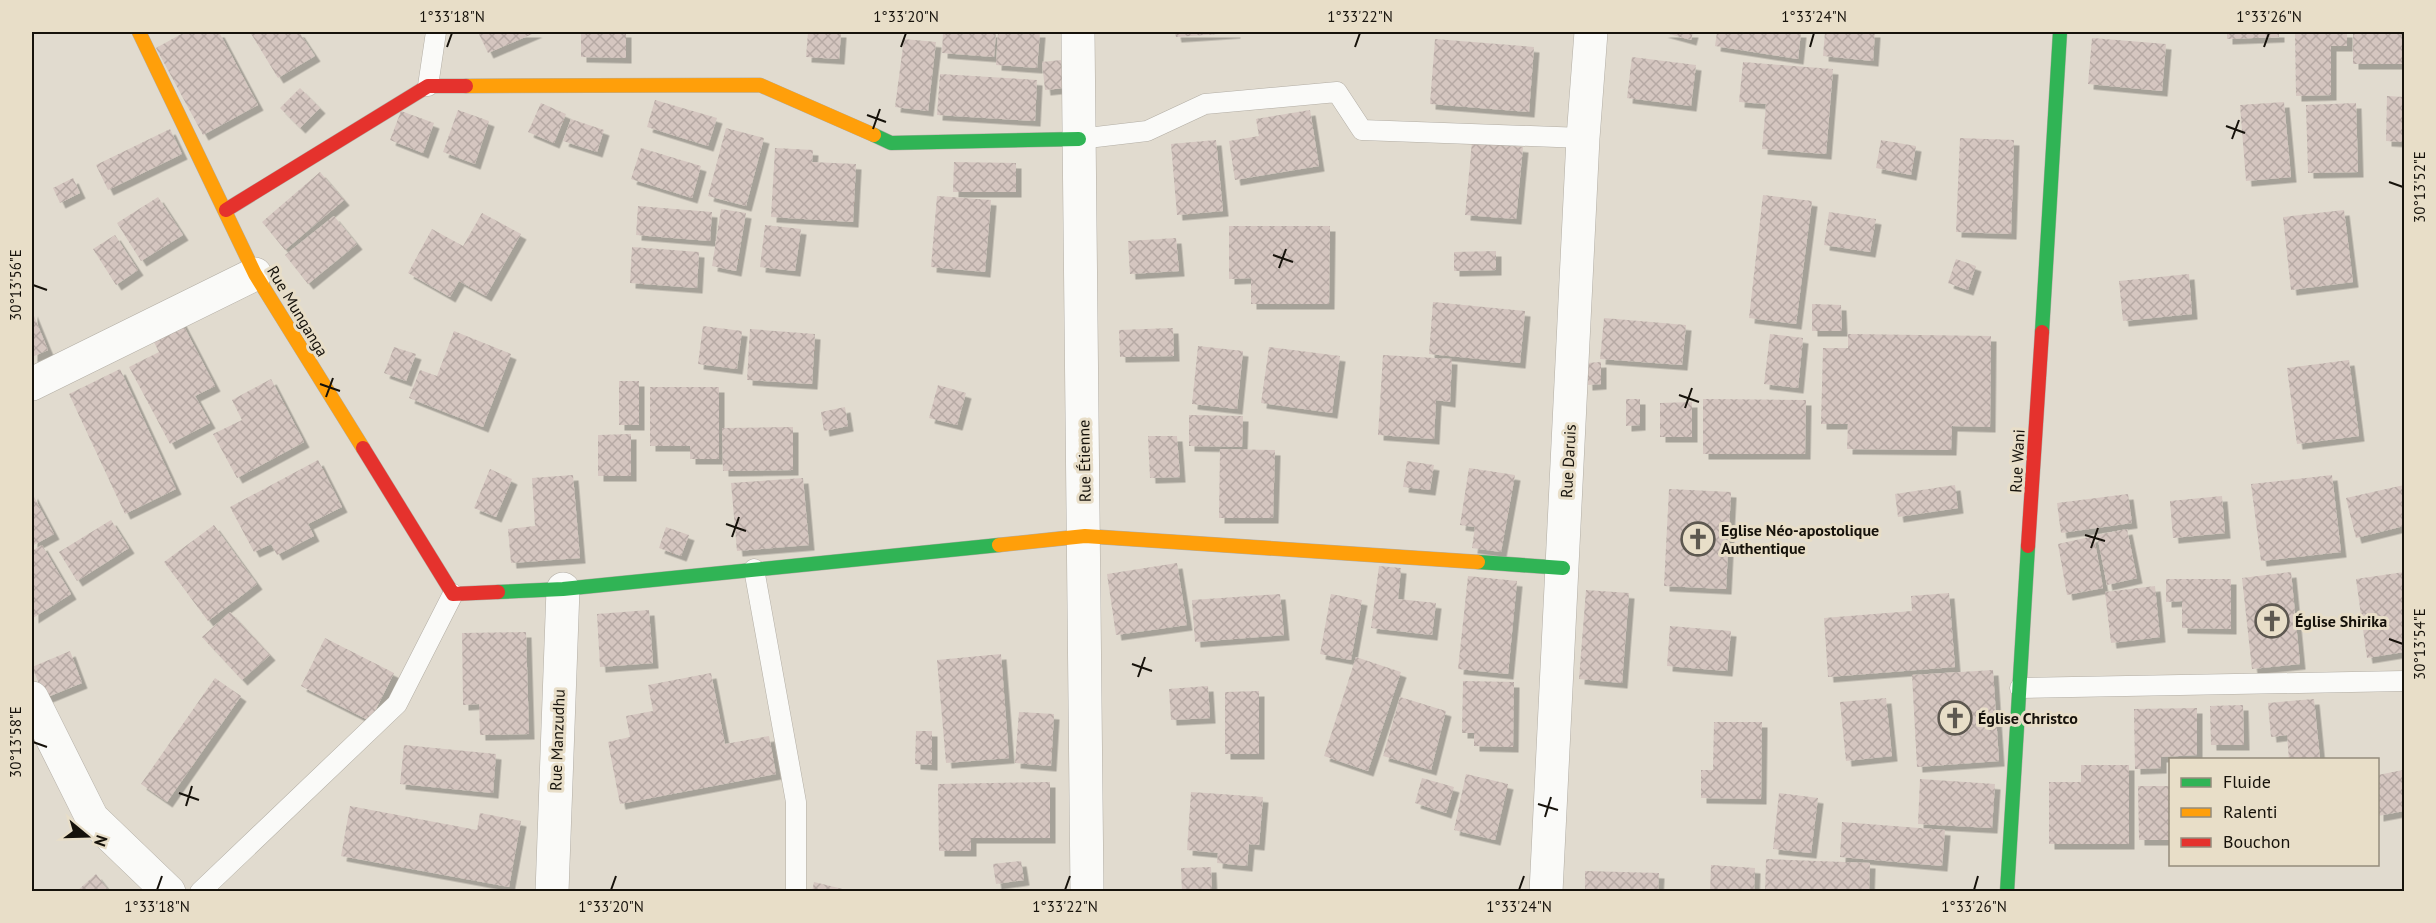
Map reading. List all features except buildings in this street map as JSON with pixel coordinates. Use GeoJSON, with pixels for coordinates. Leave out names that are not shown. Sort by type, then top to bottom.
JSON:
{"type":"FeatureCollection","features":[{"type":"Feature","properties":{"kind":"street","name":"Rue Munganga"},"geometry":{"type":"LineString","coordinates":[[139,32],[255,274],[453,594]]}},
{"type":"Feature","properties":{"kind":"street","name":"Rue Étienne"},"geometry":{"type":"LineString","coordinates":[[1078,32],[1087,891]]}},
{"type":"Feature","properties":{"kind":"street","name":"Rue Daruis"},"geometry":{"type":"LineString","coordinates":[[1546,891],[1590,32]]}},
{"type":"Feature","properties":{"kind":"street","name":"Rue Wani"},"geometry":{"type":"LineString","coordinates":[[2007,891],[2060,32]]}},
{"type":"Feature","properties":{"kind":"street"},"geometry":{"type":"LineString","coordinates":[[226,210],[429,86],[760,85],[891,143],[1079,139]]}},
{"type":"Feature","properties":{"kind":"street"},"geometry":{"type":"LineString","coordinates":[[32,384],[255,274]]}},
{"type":"Feature","properties":{"kind":"street"},"geometry":{"type":"LineString","coordinates":[[453,594],[563,589],[1085,536],[1563,568]]}},
{"type":"Feature","properties":{"kind":"street","name":"Rue Manzudhu"},"geometry":{"type":"LineString","coordinates":[[552,891],[563,589]]}},
{"type":"Feature","properties":{"kind":"street"},"geometry":{"type":"LineString","coordinates":[[32,698],[92,818],[169,891]]}},
{"type":"Feature","properties":{"kind":"lane"},"geometry":{"type":"LineString","coordinates":[[429,86],[436,32]]}},
{"type":"Feature","properties":{"kind":"lane"},"geometry":{"type":"LineString","coordinates":[[1079,139],[1147,131],[1205,104],[1338,92],[1362,130],[1583,138]]}},
{"type":"Feature","properties":{"kind":"lane"},"geometry":{"type":"LineString","coordinates":[[754,569],[796,802],[796,891]]}},
{"type":"Feature","properties":{"kind":"lane"},"geometry":{"type":"LineString","coordinates":[[200,891],[396,704],[453,594]]}},
{"type":"Feature","properties":{"kind":"lane"},"geometry":{"type":"LineString","coordinates":[[2020,688],[2404,681]]}},
{"type":"Feature","properties":{"kind":"traffic: fast"},"geometry":{"type":"LineString","coordinates":[[2042,332],[2060,32]]}},
{"type":"Feature","properties":{"kind":"traffic: fast"},"geometry":{"type":"LineString","coordinates":[[874,135],[891,143],[1079,139]]}},
{"type":"Feature","properties":{"kind":"traffic: fast"},"geometry":{"type":"LineString","coordinates":[[498,592],[563,589],[999,545]]}},
{"type":"Feature","properties":{"kind":"traffic: fast"},"geometry":{"type":"LineString","coordinates":[[2007,892],[2028,546]]}},
{"type":"Feature","properties":{"kind":"traffic: fast"},"geometry":{"type":"LineString","coordinates":[[1478,562],[1563,568]]}},
{"type":"Feature","properties":{"kind":"traffic: slow"},"geometry":{"type":"LineString","coordinates":[[139,32],[255,274],[363,448]]}},
{"type":"Feature","properties":{"kind":"traffic: slow"},"geometry":{"type":"LineString","coordinates":[[466,86],[760,85],[874,135]]}},
{"type":"Feature","properties":{"kind":"traffic: slow"},"geometry":{"type":"LineString","coordinates":[[999,545],[1085,536],[1478,562]]}},
{"type":"Feature","properties":{"kind":"traffic: jam"},"geometry":{"type":"LineString","coordinates":[[226,210],[428,86],[466,86]]}},
{"type":"Feature","properties":{"kind":"traffic: jam"},"geometry":{"type":"LineString","coordinates":[[2028,546],[2042,332]]}},
{"type":"Feature","properties":{"kind":"traffic: jam"},"geometry":{"type":"LineString","coordinates":[[363,448],[453,594],[498,592]]}},
{"type":"Feature","properties":{"kind":"place","name":"Eglise Néo-apostolique Authentique"},"geometry":{"type":"Point","coordinates":[1698,539]}},
{"type":"Feature","properties":{"kind":"place","name":"Église Shirika"},"geometry":{"type":"Point","coordinates":[2272,621]}},
{"type":"Feature","properties":{"kind":"place","name":"Église Christco"},"geometry":{"type":"Point","coordinates":[1955,718]}}]}
